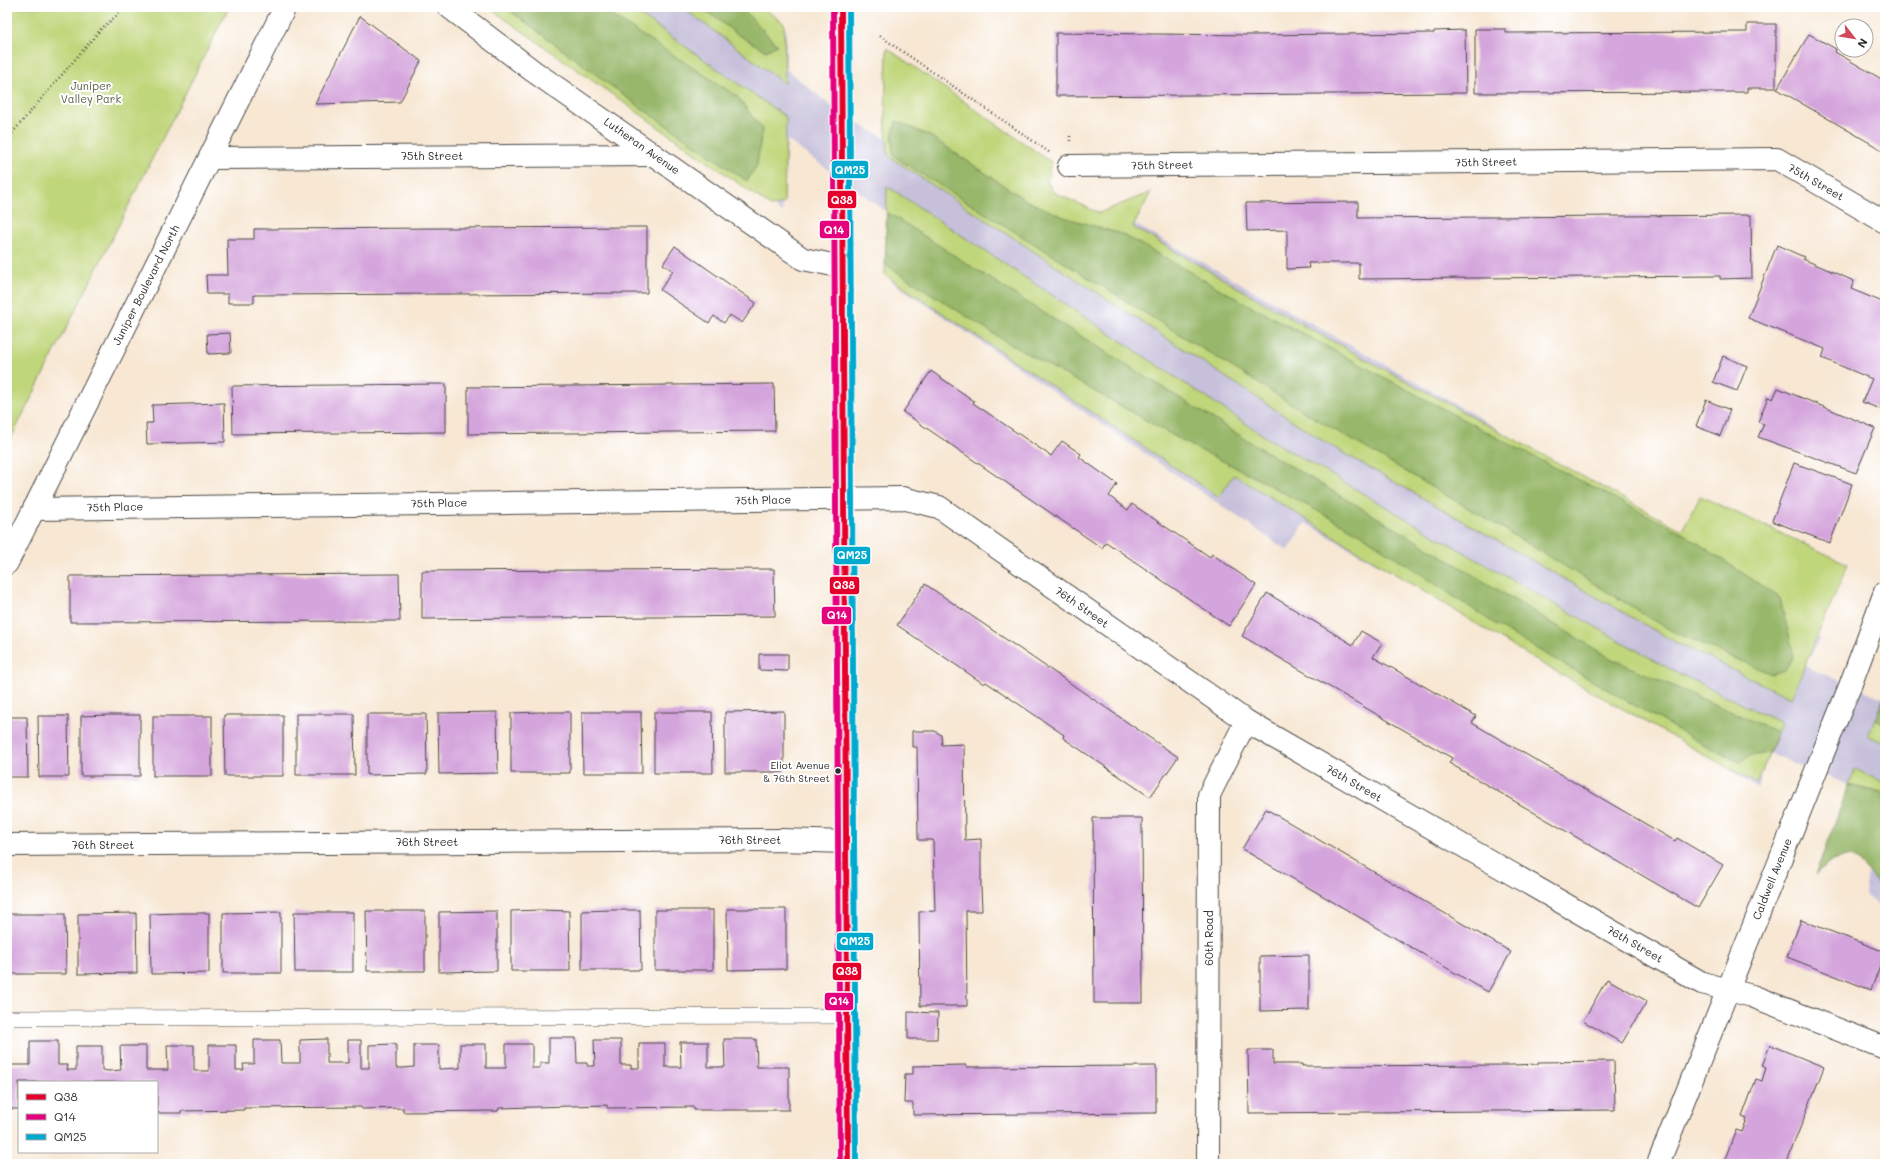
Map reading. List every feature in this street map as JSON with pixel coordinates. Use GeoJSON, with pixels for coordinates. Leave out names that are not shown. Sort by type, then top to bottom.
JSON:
{"type":"FeatureCollection","features":[{"type":"Feature","properties":{"kind":"street","name":"Juniper Boulevard North"},"geometry":{"type":"LineString","coordinates":[[7,563],[285,7]]}},
{"type":"Feature","properties":{"kind":"street","name":"Lutheran Avenue"},"geometry":{"type":"LineString","coordinates":[[448,7],[533,71],[803,258],[843,267]]}},
{"type":"Feature","properties":{"kind":"street"},"geometry":{"type":"LineString","coordinates":[[842,7],[848,1164]]}},
{"type":"Feature","properties":{"kind":"street","name":"75th Street"},"geometry":{"type":"LineString","coordinates":[[210,158],[654,155]]}},
{"type":"Feature","properties":{"kind":"street","name":"75th Street"},"geometry":{"type":"LineString","coordinates":[[1069,166],[1777,159],[1885,222]]}},
{"type":"Feature","properties":{"kind":"street","name":"76th Street"},"geometry":{"type":"LineString","coordinates":[[844,499],[902,498],[939,507],[1246,722],[1702,983],[1752,996],[1885,1048]]}},
{"type":"Feature","properties":{"kind":"street","name":"75th Place"},"geometry":{"type":"LineString","coordinates":[[34,509],[844,499]]}},
{"type":"Feature","properties":{"kind":"street","name":"Caldwell Avenue"},"geometry":{"type":"LineString","coordinates":[[1658,1164],[1850,686],[1885,592]]}},
{"type":"Feature","properties":{"kind":"street","name":"60th Road"},"geometry":{"type":"LineString","coordinates":[[1208,1164],[1209,795],[1246,722]]}},
{"type":"Feature","properties":{"kind":"street","name":"76th Street"},"geometry":{"type":"LineString","coordinates":[[7,845],[773,840],[846,842]]}},
{"type":"Feature","properties":{"kind":"lane"},"geometry":{"type":"LineString","coordinates":[[7,1018],[847,1016]]}},
{"type":"Feature","properties":{"kind":"path"},"geometry":{"type":"LineString","coordinates":[[7,139],[102,29],[127,7]]}},
{"type":"Feature","properties":{"kind":"path"},"geometry":{"type":"LineString","coordinates":[[880,36],[1069,166]]}},
{"type":"Feature","properties":{"kind":"path"},"geometry":{"type":"LineString","coordinates":[[1069,166],[1070,134]]}},
{"type":"Feature","properties":{"kind":"shaded area"},"geometry":{"type":"Polygon","coordinates":[[[494,7],[747,7],[756,35],[786,28],[786,69],[842,115],[889,140],[1060,202],[1131,222],[1475,415],[1734,574],[1820,639],[1804,666],[1883,698],[1885,695],[1885,911],[1865,895],[1870,857],[1848,785],[1769,753],[1757,789],[1653,715],[1479,622],[1305,523],[1288,551],[891,281],[887,212],[787,140],[782,213],[494,7]]]}},
{"type":"Feature","properties":{"kind":"green space","name":"Juniper Valley Park"},"geometry":{"type":"Polygon","coordinates":[[[7,7],[229,7],[7,446],[7,7]]]}},
{"type":"Feature","properties":{"kind":"green space"},"geometry":{"type":"Polygon","coordinates":[[[488,7],[629,7],[786,117],[784,203],[772,207],[488,7]]]}},
{"type":"Feature","properties":{"kind":"green space"},"geometry":{"type":"Polygon","coordinates":[[[505,7],[598,7],[737,96],[762,129],[757,165],[747,181],[637,105],[505,7]]]}},
{"type":"Feature","properties":{"kind":"green space"},"geometry":{"type":"Polygon","coordinates":[[[682,7],[762,7],[784,23],[785,84],[682,7]]]}},
{"type":"Feature","properties":{"kind":"green space"},"geometry":{"type":"Polygon","coordinates":[[[701,7],[741,7],[777,45],[766,51],[737,34],[701,7]]]}},
{"type":"Feature","properties":{"kind":"green space"},"geometry":{"type":"Polygon","coordinates":[[[887,48],[1051,162],[1047,182],[1053,192],[1099,213],[1151,192],[1133,227],[1303,325],[1682,530],[1700,496],[1848,564],[1791,698],[1677,643],[1328,444],[888,156],[885,117],[887,48]]]}},
{"type":"Feature","properties":{"kind":"green space"},"geometry":{"type":"Polygon","coordinates":[[[896,121],[930,136],[1027,201],[1064,217],[1124,235],[1245,303],[1494,436],[1684,534],[1780,598],[1794,656],[1785,670],[1771,674],[1672,631],[1502,528],[1306,413],[904,163],[893,155],[892,137],[896,121]]]}},
{"type":"Feature","properties":{"kind":"green space"},"geometry":{"type":"Polygon","coordinates":[[[887,186],[1269,439],[1474,558],[1670,669],[1781,723],[1757,784],[1537,661],[1234,475],[1219,497],[885,275],[887,186]]]}},
{"type":"Feature","properties":{"kind":"green space"},"geometry":{"type":"Polygon","coordinates":[[[887,212],[1031,305],[1255,445],[1610,658],[1777,732],[1769,753],[1750,756],[1739,762],[1702,744],[1504,630],[1364,536],[1245,472],[1190,445],[1005,341],[885,264],[887,212]]]}},
{"type":"Feature","properties":{"kind":"green space"},"geometry":{"type":"Polygon","coordinates":[[[1885,695],[1885,723],[1875,719],[1885,695]]]}},
{"type":"Feature","properties":{"kind":"green space"},"geometry":{"type":"Polygon","coordinates":[[[1875,719],[1885,723],[1885,743],[1868,736],[1875,719]]]}},
{"type":"Feature","properties":{"kind":"green space"},"geometry":{"type":"Polygon","coordinates":[[[1855,769],[1885,783],[1885,794],[1849,785],[1855,769]]]}},
{"type":"Feature","properties":{"kind":"green space"},"geometry":{"type":"Polygon","coordinates":[[[1849,785],[1885,794],[1885,891],[1860,863],[1850,856],[1832,861],[1815,875],[1849,785]]]}},
{"type":"Feature","properties":{"kind":"building"},"geometry":{"type":"Polygon","coordinates":[[[360,16],[421,61],[400,102],[315,104],[360,16]]]}},
{"type":"Feature","properties":{"kind":"building"},"geometry":{"type":"Polygon","coordinates":[[[1747,24],[1776,24],[1776,88],[1747,88],[1747,92],[1475,93],[1475,29],[1506,29],[1506,33],[1747,32],[1747,24]]]}},
{"type":"Feature","properties":{"kind":"building"},"geometry":{"type":"Polygon","coordinates":[[[1465,30],[1466,93],[1056,96],[1056,33],[1253,35],[1434,33],[1434,31],[1465,30]]]}},
{"type":"Feature","properties":{"kind":"building"},"geometry":{"type":"Polygon","coordinates":[[[1809,34],[1834,48],[1834,58],[1845,58],[1885,81],[1885,145],[1882,150],[1777,89],[1809,34]]]}},
{"type":"Feature","properties":{"kind":"building"},"geometry":{"type":"Polygon","coordinates":[[[1358,202],[1358,218],[1751,215],[1752,278],[1720,279],[1720,276],[1359,279],[1359,263],[1308,263],[1309,268],[1287,269],[1287,230],[1247,231],[1246,203],[1358,202]]]}},
{"type":"Feature","properties":{"kind":"building"},"geometry":{"type":"Polygon","coordinates":[[[647,227],[647,293],[254,295],[254,303],[228,303],[228,294],[207,294],[206,275],[228,275],[227,239],[254,239],[254,229],[647,227]]]}},
{"type":"Feature","properties":{"kind":"building"},"geometry":{"type":"Polygon","coordinates":[[[1777,245],[1804,257],[1803,259],[1854,281],[1851,289],[1885,303],[1885,411],[1862,402],[1872,379],[1822,358],[1825,349],[1748,318],[1777,245]]]}},
{"type":"Feature","properties":{"kind":"building"},"geometry":{"type":"Polygon","coordinates":[[[675,246],[756,303],[742,323],[730,315],[724,323],[714,316],[709,323],[660,290],[673,271],[663,264],[675,246]]]}},
{"type":"Feature","properties":{"kind":"building"},"geometry":{"type":"Polygon","coordinates":[[[230,333],[231,353],[208,354],[207,334],[230,333]]]}},
{"type":"Feature","properties":{"kind":"building"},"geometry":{"type":"Polygon","coordinates":[[[1723,356],[1747,366],[1737,391],[1713,382],[1723,356]]]}},
{"type":"Feature","properties":{"kind":"building"},"geometry":{"type":"Polygon","coordinates":[[[931,371],[974,401],[973,403],[1051,456],[1062,441],[1081,454],[1079,457],[1117,484],[1109,496],[1128,510],[1132,504],[1210,557],[1212,554],[1256,585],[1229,626],[1106,542],[1102,548],[903,412],[931,371]]]}},
{"type":"Feature","properties":{"kind":"building"},"geometry":{"type":"Polygon","coordinates":[[[446,384],[446,432],[233,434],[232,386],[446,384]]]}},
{"type":"Feature","properties":{"kind":"building"},"geometry":{"type":"Polygon","coordinates":[[[774,384],[775,431],[468,434],[468,387],[774,384]]]}},
{"type":"Feature","properties":{"kind":"building"},"geometry":{"type":"Polygon","coordinates":[[[1778,388],[1875,428],[1856,473],[1758,437],[1764,424],[1758,422],[1768,397],[1773,399],[1778,388]]]}},
{"type":"Feature","properties":{"kind":"building"},"geometry":{"type":"Polygon","coordinates":[[[1706,400],[1730,410],[1720,436],[1696,426],[1706,400]]]}},
{"type":"Feature","properties":{"kind":"building"},"geometry":{"type":"Polygon","coordinates":[[[224,403],[225,442],[147,444],[146,423],[153,423],[152,405],[224,403]]]}},
{"type":"Feature","properties":{"kind":"building"},"geometry":{"type":"Polygon","coordinates":[[[1794,463],[1852,484],[1830,543],[1772,521],[1794,463]]]}},
{"type":"Feature","properties":{"kind":"building"},"geometry":{"type":"Polygon","coordinates":[[[774,569],[775,616],[422,619],[422,571],[774,569]]]}},
{"type":"Feature","properties":{"kind":"building"},"geometry":{"type":"Polygon","coordinates":[[[399,574],[400,621],[70,622],[70,576],[399,574]]]}},
{"type":"Feature","properties":{"kind":"building"},"geometry":{"type":"Polygon","coordinates":[[[925,584],[1178,757],[1150,797],[1063,738],[1064,735],[1026,709],[986,682],[984,684],[897,625],[925,584]]]}},
{"type":"Feature","properties":{"kind":"building"},"geometry":{"type":"Polygon","coordinates":[[[1267,593],[1353,645],[1361,631],[1382,643],[1373,657],[1476,716],[1472,723],[1675,841],[1677,838],[1723,865],[1698,908],[1449,763],[1452,758],[1242,636],[1267,593]]]}},
{"type":"Feature","properties":{"kind":"building"},"geometry":{"type":"Polygon","coordinates":[[[759,654],[788,654],[788,671],[759,670],[759,654]]]}},
{"type":"Feature","properties":{"kind":"building"},"geometry":{"type":"Polygon","coordinates":[[[784,711],[784,772],[725,772],[725,712],[784,711]]]}},
{"type":"Feature","properties":{"kind":"building"},"geometry":{"type":"Polygon","coordinates":[[[497,712],[498,773],[439,774],[438,713],[497,712]]]}},
{"type":"Feature","properties":{"kind":"building"},"geometry":{"type":"Polygon","coordinates":[[[570,712],[570,773],[511,773],[511,713],[570,712]]]}},
{"type":"Feature","properties":{"kind":"building"},"geometry":{"type":"Polygon","coordinates":[[[582,712],[641,712],[642,773],[583,773],[582,712]]]}},
{"type":"Feature","properties":{"kind":"building"},"geometry":{"type":"Polygon","coordinates":[[[654,712],[712,712],[713,773],[654,773],[654,712]]]}},
{"type":"Feature","properties":{"kind":"building"},"geometry":{"type":"Polygon","coordinates":[[[296,714],[354,714],[355,775],[296,775],[296,714]]]}},
{"type":"Feature","properties":{"kind":"building"},"geometry":{"type":"Polygon","coordinates":[[[367,714],[426,714],[427,774],[367,775],[367,714]]]}},
{"type":"Feature","properties":{"kind":"building"},"geometry":{"type":"Polygon","coordinates":[[[140,715],[140,776],[81,776],[81,716],[140,715]]]}},
{"type":"Feature","properties":{"kind":"building"},"geometry":{"type":"Polygon","coordinates":[[[224,715],[283,715],[283,776],[225,776],[224,715]]]}},
{"type":"Feature","properties":{"kind":"building"},"geometry":{"type":"Polygon","coordinates":[[[38,716],[68,716],[69,777],[39,777],[38,716]]]}},
{"type":"Feature","properties":{"kind":"building"},"geometry":{"type":"Polygon","coordinates":[[[153,716],[212,716],[212,776],[153,776],[153,716]]]}},
{"type":"Feature","properties":{"kind":"building"},"geometry":{"type":"Polygon","coordinates":[[[7,717],[27,717],[28,777],[7,777],[7,717]]]}},
{"type":"Feature","properties":{"kind":"building"},"geometry":{"type":"Polygon","coordinates":[[[912,731],[935,731],[941,735],[942,745],[964,744],[965,840],[981,839],[982,911],[966,911],[967,1006],[920,1006],[919,912],[935,911],[933,840],[918,840],[917,747],[912,747],[912,731]]]}},
{"type":"Feature","properties":{"kind":"building"},"geometry":{"type":"Polygon","coordinates":[[[1266,809],[1511,952],[1488,992],[1242,849],[1266,809]]]}},
{"type":"Feature","properties":{"kind":"building"},"geometry":{"type":"Polygon","coordinates":[[[1093,818],[1142,818],[1143,1003],[1094,1003],[1093,818]]]}},
{"type":"Feature","properties":{"kind":"building"},"geometry":{"type":"Polygon","coordinates":[[[727,909],[786,909],[786,969],[728,970],[727,909]]]}},
{"type":"Feature","properties":{"kind":"building"},"geometry":{"type":"Polygon","coordinates":[[[640,910],[641,970],[582,970],[582,911],[640,910]]]}},
{"type":"Feature","properties":{"kind":"building"},"geometry":{"type":"Polygon","coordinates":[[[655,910],[713,910],[713,970],[655,970],[655,910]]]}},
{"type":"Feature","properties":{"kind":"building"},"geometry":{"type":"Polygon","coordinates":[[[366,911],[425,911],[425,971],[367,971],[366,911]]]}},
{"type":"Feature","properties":{"kind":"building"},"geometry":{"type":"Polygon","coordinates":[[[497,911],[497,971],[439,972],[439,912],[497,911]]]}},
{"type":"Feature","properties":{"kind":"building"},"geometry":{"type":"Polygon","coordinates":[[[511,911],[569,911],[570,971],[511,971],[511,911]]]}},
{"type":"Feature","properties":{"kind":"building"},"geometry":{"type":"Polygon","coordinates":[[[281,912],[281,973],[223,973],[223,913],[281,912]]]}},
{"type":"Feature","properties":{"kind":"building"},"geometry":{"type":"Polygon","coordinates":[[[294,912],[353,912],[353,972],[295,972],[294,912]]]}},
{"type":"Feature","properties":{"kind":"building"},"geometry":{"type":"Polygon","coordinates":[[[136,913],[137,973],[78,974],[78,914],[136,913]]]}},
{"type":"Feature","properties":{"kind":"building"},"geometry":{"type":"Polygon","coordinates":[[[209,913],[209,973],[151,974],[150,914],[209,913]]]}},
{"type":"Feature","properties":{"kind":"building"},"geometry":{"type":"Polygon","coordinates":[[[7,914],[65,914],[66,974],[7,974],[7,914]]]}},
{"type":"Feature","properties":{"kind":"building"},"geometry":{"type":"Polygon","coordinates":[[[1801,920],[1885,952],[1871,990],[1787,957],[1801,920]]]}},
{"type":"Feature","properties":{"kind":"building"},"geometry":{"type":"Polygon","coordinates":[[[1309,955],[1309,1010],[1260,1011],[1260,956],[1309,955]]]}},
{"type":"Feature","properties":{"kind":"building"},"geometry":{"type":"Polygon","coordinates":[[[1607,979],[1647,1001],[1622,1043],[1583,1021],[1607,979]]]}},
{"type":"Feature","properties":{"kind":"building"},"geometry":{"type":"Polygon","coordinates":[[[908,1012],[938,1013],[937,1039],[908,1039],[908,1012]]]}},
{"type":"Feature","properties":{"kind":"building"},"geometry":{"type":"Polygon","coordinates":[[[549,1038],[576,1038],[577,1063],[587,1063],[587,1066],[595,1066],[594,1040],[621,1040],[621,1065],[631,1065],[631,1068],[639,1068],[639,1043],[665,1043],[665,1067],[681,1067],[680,1042],[708,1042],[708,1067],[725,1067],[724,1039],[756,1039],[757,1067],[789,1067],[789,1110],[694,1110],[694,1107],[607,1108],[607,1105],[499,1108],[498,1111],[403,1112],[403,1108],[362,1109],[361,1107],[244,1108],[244,1110],[158,1113],[158,1081],[18,1081],[18,1109],[7,1109],[7,1042],[10,1042],[10,1065],[30,1065],[30,1041],[58,1041],[58,1065],[68,1065],[67,1070],[76,1070],[76,1046],[102,1046],[102,1070],[109,1071],[121,1070],[120,1046],[146,1046],[146,1070],[168,1070],[167,1045],[194,1045],[194,1071],[209,1071],[209,1045],[236,1045],[236,1070],[244,1070],[243,1064],[254,1064],[254,1040],[280,1040],[281,1063],[300,1063],[300,1040],[327,1039],[327,1063],[348,1063],[348,1040],[361,1040],[361,1068],[369,1068],[369,1045],[396,1044],[396,1068],[414,1067],[414,1045],[439,1045],[439,1069],[460,1068],[460,1044],[486,1044],[486,1068],[506,1068],[506,1044],[532,1044],[532,1068],[540,1068],[540,1063],[549,1063],[549,1038]]]}},
{"type":"Feature","properties":{"kind":"building"},"geometry":{"type":"Polygon","coordinates":[[[1770,1045],[1824,1067],[1786,1164],[1723,1164],[1736,1130],[1742,1132],[1747,1119],[1742,1117],[1756,1079],[1762,1081],[1766,1068],[1762,1066],[1770,1045]]]}},
{"type":"Feature","properties":{"kind":"building"},"geometry":{"type":"Polygon","coordinates":[[[1248,1050],[1273,1050],[1273,1064],[1302,1064],[1302,1066],[1514,1065],[1538,1064],[1538,1062],[1614,1061],[1615,1110],[1249,1113],[1248,1050]]]}},
{"type":"Feature","properties":{"kind":"building"},"geometry":{"type":"Polygon","coordinates":[[[966,1065],[966,1067],[1156,1066],[1156,1113],[913,1115],[913,1103],[904,1103],[905,1074],[913,1074],[913,1066],[966,1065]]]}},
{"type":"Feature","properties":{"kind":"transit line","name":"Q14"},"geometry":{"type":"LineString","coordinates":[[833,7],[840,1164]]}},
{"type":"Feature","properties":{"kind":"transit line","name":"Q38"},"geometry":{"type":"LineString","coordinates":[[841,7],[848,1164]]}},
{"type":"Feature","properties":{"kind":"transit line","name":"QM25"},"geometry":{"type":"LineString","coordinates":[[849,7],[856,1164]]}},
{"type":"Feature","properties":{"kind":"place","name":"Eliot Avenue & 76th Street"},"geometry":{"type":"Point","coordinates":[838,771]}}]}
